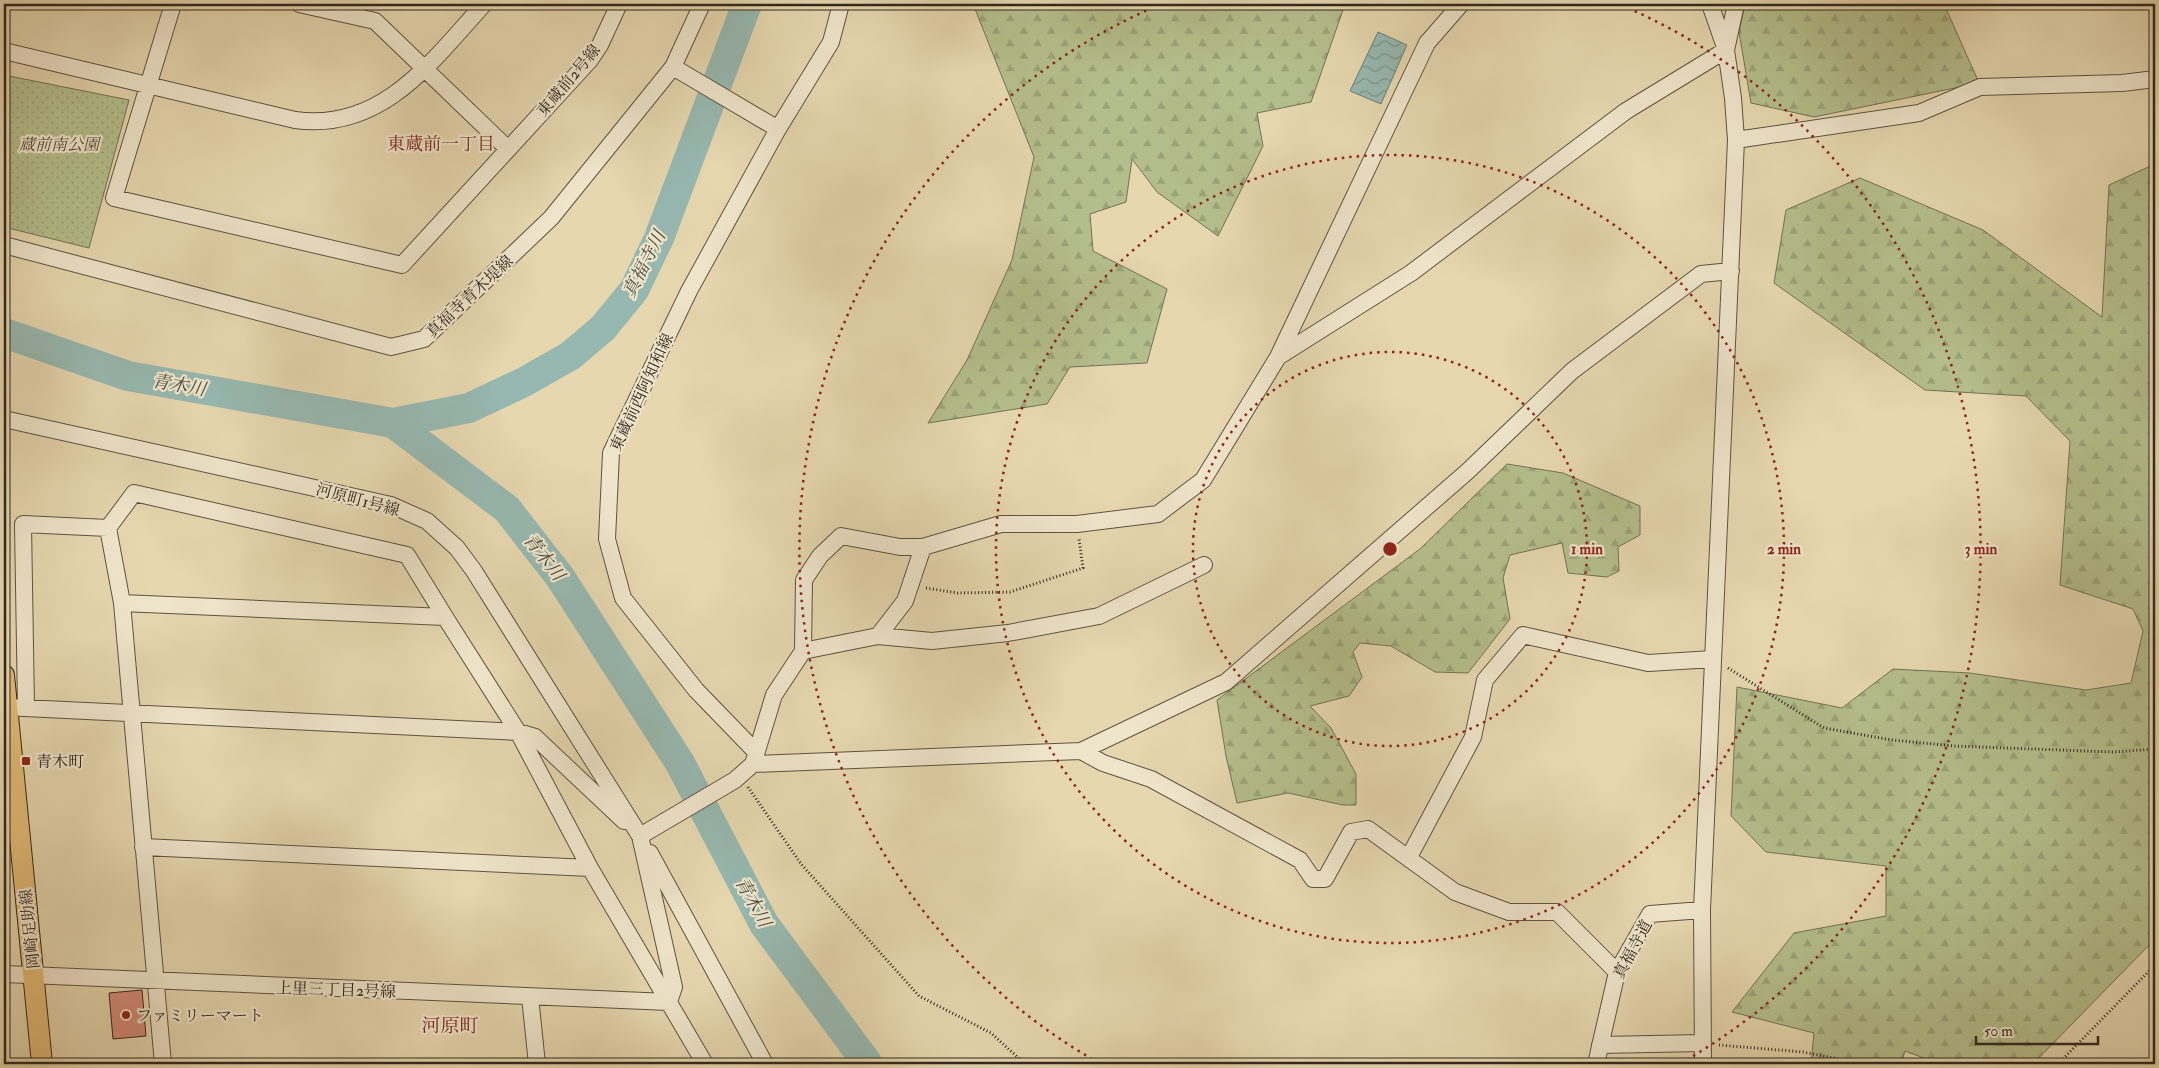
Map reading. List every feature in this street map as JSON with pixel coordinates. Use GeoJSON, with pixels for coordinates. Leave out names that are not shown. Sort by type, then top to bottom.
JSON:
{"type":"FeatureCollection","features":[{"type":"Feature","properties":{"kind":"main road","name":"岡崎足助線"},"geometry":{"type":"LineString","coordinates":[[4,675],[12,707],[42,1064]]}},
{"type":"Feature","properties":{"kind":"street"},"geometry":{"type":"LineString","coordinates":[[148,84],[173,4]]}},
{"type":"Feature","properties":{"kind":"street"},"geometry":{"type":"LineString","coordinates":[[299,4],[375,21],[507,148]]}},
{"type":"Feature","properties":{"kind":"street"},"geometry":{"type":"LineString","coordinates":[[4,51],[295,120],[332,121],[358,115],[390,98],[425,68],[484,4]]}},
{"type":"Feature","properties":{"kind":"street","name":"東蔵前2号線"},"geometry":{"type":"LineString","coordinates":[[148,84],[114,198],[402,265],[507,148],[590,60],[600,46],[618,4]]}},
{"type":"Feature","properties":{"kind":"street","name":"真福寺青木堤線"},"geometry":{"type":"LineString","coordinates":[[4,244],[391,347],[424,339],[551,218],[673,67],[702,4]]}},
{"type":"Feature","properties":{"kind":"street","name":"東蔵前西阿知和線"},"geometry":{"type":"LineString","coordinates":[[755,758],[696,690],[623,598],[607,539],[611,453],[689,291],[778,129],[831,42],[842,4]]}},
{"type":"Feature","properties":{"kind":"street"},"geometry":{"type":"LineString","coordinates":[[640,836],[737,778],[755,758],[774,695],[803,651],[804,580],[820,556],[841,536],[900,547],[923,547],[1001,524],[1077,524],[1158,514],[1203,480],[1278,357],[1427,43],[1461,4]]}},
{"type":"Feature","properties":{"kind":"street"},"geometry":{"type":"LineString","coordinates":[[1704,1064],[1702,910],[1736,140],[1733,98],[1726,50],[1710,4]]}},
{"type":"Feature","properties":{"kind":"street"},"geometry":{"type":"LineString","coordinates":[[1278,357],[1411,273],[1626,111],[1726,50],[1736,4]]}},
{"type":"Feature","properties":{"kind":"street"},"geometry":{"type":"LineString","coordinates":[[673,67],[778,129]]}},
{"type":"Feature","properties":{"kind":"street"},"geometry":{"type":"LineString","coordinates":[[1736,140],[1919,113],[1980,87],[2122,83],[2155,79]]}},
{"type":"Feature","properties":{"kind":"street"},"geometry":{"type":"LineString","coordinates":[[755,758],[1081,751],[1226,682],[1468,471],[1572,371],[1701,274],[1731,271]]}},
{"type":"Feature","properties":{"kind":"street","name":"河原町1号線"},"geometry":{"type":"LineString","coordinates":[[4,419],[391,505],[427,522],[457,548],[474,572],[640,836]]}},
{"type":"Feature","properties":{"kind":"street"},"geometry":{"type":"LineString","coordinates":[[163,1064],[122,603],[108,528],[134,493],[407,554],[518,732],[590,868],[705,1064]]}},
{"type":"Feature","properties":{"kind":"street"},"geometry":{"type":"LineString","coordinates":[[108,528],[23,524],[12,707],[518,732],[535,737],[640,836],[765,1064]]}},
{"type":"Feature","properties":{"kind":"street"},"geometry":{"type":"LineString","coordinates":[[878,636],[905,601],[923,547]]}},
{"type":"Feature","properties":{"kind":"street"},"geometry":{"type":"LineString","coordinates":[[803,651],[878,636],[932,641],[1008,633],[1099,616],[1204,565]]}},
{"type":"Feature","properties":{"kind":"street"},"geometry":{"type":"LineString","coordinates":[[122,603],[445,617]]}},
{"type":"Feature","properties":{"kind":"street"},"geometry":{"type":"LineString","coordinates":[[1409,857],[1473,738],[1485,680],[1523,635],[1648,664],[1713,659]]}},
{"type":"Feature","properties":{"kind":"street"},"geometry":{"type":"LineString","coordinates":[[1081,751],[1102,763],[1152,779],[1300,860],[1313,879],[1325,879],[1352,832],[1368,829],[1455,892],[1510,912],[1557,912],[1617,972]]}},
{"type":"Feature","properties":{"kind":"street"},"geometry":{"type":"LineString","coordinates":[[640,836],[674,987],[668,1002]]}},
{"type":"Feature","properties":{"kind":"street"},"geometry":{"type":"LineString","coordinates":[[143,847],[590,868]]}},
{"type":"Feature","properties":{"kind":"street","name":"真福寺道"},"geometry":{"type":"LineString","coordinates":[[1596,1064],[1617,972],[1650,914],[1702,910]]}},
{"type":"Feature","properties":{"kind":"street","name":"上里三丁目2号線"},"geometry":{"type":"LineString","coordinates":[[4,974],[156,982],[668,1002]]}},
{"type":"Feature","properties":{"kind":"street"},"geometry":{"type":"LineString","coordinates":[[530,997],[537,1064]]}},
{"type":"Feature","properties":{"kind":"street"},"geometry":{"type":"LineString","coordinates":[[1600,1045],[1703,1043]]}},
{"type":"Feature","properties":{"kind":"path"},"geometry":{"type":"LineString","coordinates":[[911,585],[958,593],[1010,592],[1083,568],[1077,524]]}},
{"type":"Feature","properties":{"kind":"path"},"geometry":{"type":"LineString","coordinates":[[1713,659],[1824,728],[1892,740],[1954,746],[2114,752],[2155,749]]}},
{"type":"Feature","properties":{"kind":"path"},"geometry":{"type":"LineString","coordinates":[[737,778],[801,864],[919,996],[991,1033],[1025,1064]]}},
{"type":"Feature","properties":{"kind":"path"},"geometry":{"type":"LineString","coordinates":[[2058,1064],[2155,965]]}},
{"type":"Feature","properties":{"kind":"path"},"geometry":{"type":"LineString","coordinates":[[1703,1043],[1803,1052],[1864,1064]]}},
{"type":"Feature","properties":{"kind":"green space"},"geometry":{"type":"Polygon","coordinates":[[[973,4],[1345,4],[1311,102],[1257,113],[1263,146],[1218,236],[1157,192],[1132,159],[1126,202],[1090,214],[1093,251],[1167,289],[1147,363],[1070,367],[1047,404],[928,423],[967,360],[1012,260],[1034,157],[973,4]]]}},
{"type":"Feature","properties":{"kind":"green space"},"geometry":{"type":"Polygon","coordinates":[[[1745,4],[1944,4],[1979,83],[1814,117],[1751,103],[1739,32],[1745,4]]]}},
{"type":"Feature","properties":{"kind":"green space","name":"蔵前南公園"},"geometry":{"type":"Polygon","coordinates":[[[4,75],[129,100],[89,248],[4,227],[4,75]]]}},
{"type":"Feature","properties":{"kind":"green space"},"geometry":{"type":"Polygon","coordinates":[[[2155,164],[2155,939],[2033,1064],[1940,1064],[1905,1051],[1901,1064],[1811,1064],[1814,1033],[1732,1012],[1794,933],[1886,916],[1886,866],[1766,852],[1731,816],[1737,687],[1842,708],[1893,669],[1970,673],[2086,690],[2131,683],[2143,631],[2133,609],[2060,585],[2070,441],[2026,396],[1925,390],[1774,283],[1786,210],[1860,178],[1983,230],[2102,317],[2109,185],[2155,164]]]}},
{"type":"Feature","properties":{"kind":"green space"},"geometry":{"type":"Polygon","coordinates":[[[1507,464],[1563,473],[1640,506],[1640,535],[1618,547],[1619,571],[1607,577],[1568,573],[1562,543],[1510,555],[1503,578],[1510,619],[1468,673],[1435,672],[1391,646],[1360,643],[1353,652],[1362,677],[1349,696],[1310,706],[1331,728],[1356,774],[1356,805],[1343,805],[1288,793],[1237,803],[1226,756],[1217,700],[1420,549],[1507,464]]]}},
{"type":"Feature","properties":{"kind":"water"},"geometry":{"type":"Polygon","coordinates":[[[1378,32],[1407,45],[1381,104],[1350,91],[1378,32]]]}},
{"type":"Feature","properties":{"kind":"building"},"geometry":{"type":"Polygon","coordinates":[[[142,990],[146,1036],[113,1039],[109,993],[142,990]]]}},
{"type":"Feature","properties":{"kind":"waterway","name":"真福寺川"},"geometry":{"type":"LineString","coordinates":[[393,423],[469,408],[524,382],[570,356],[603,328],[634,290],[659,238],[747,4]]}},
{"type":"Feature","properties":{"kind":"waterway","name":"青木川"},"geometry":{"type":"LineString","coordinates":[[4,333],[128,376],[393,423],[507,509],[560,577],[680,763],[764,924],[868,1064]]}},
{"type":"Feature","properties":{"kind":"place","name":"青木町"},"geometry":{"type":"Point","coordinates":[26,761]}},
{"type":"Feature","properties":{"kind":"place","name":"ファミリーマート"},"geometry":{"type":"Point","coordinates":[126,1015]}},
{"type":"Feature","properties":{"kind":"district","name":"東蔵前一丁目"},"geometry":{"type":"Point","coordinates":[441,144]}},
{"type":"Feature","properties":{"kind":"district","name":"河原町"},"geometry":{"type":"Point","coordinates":[450,1025]}}]}
